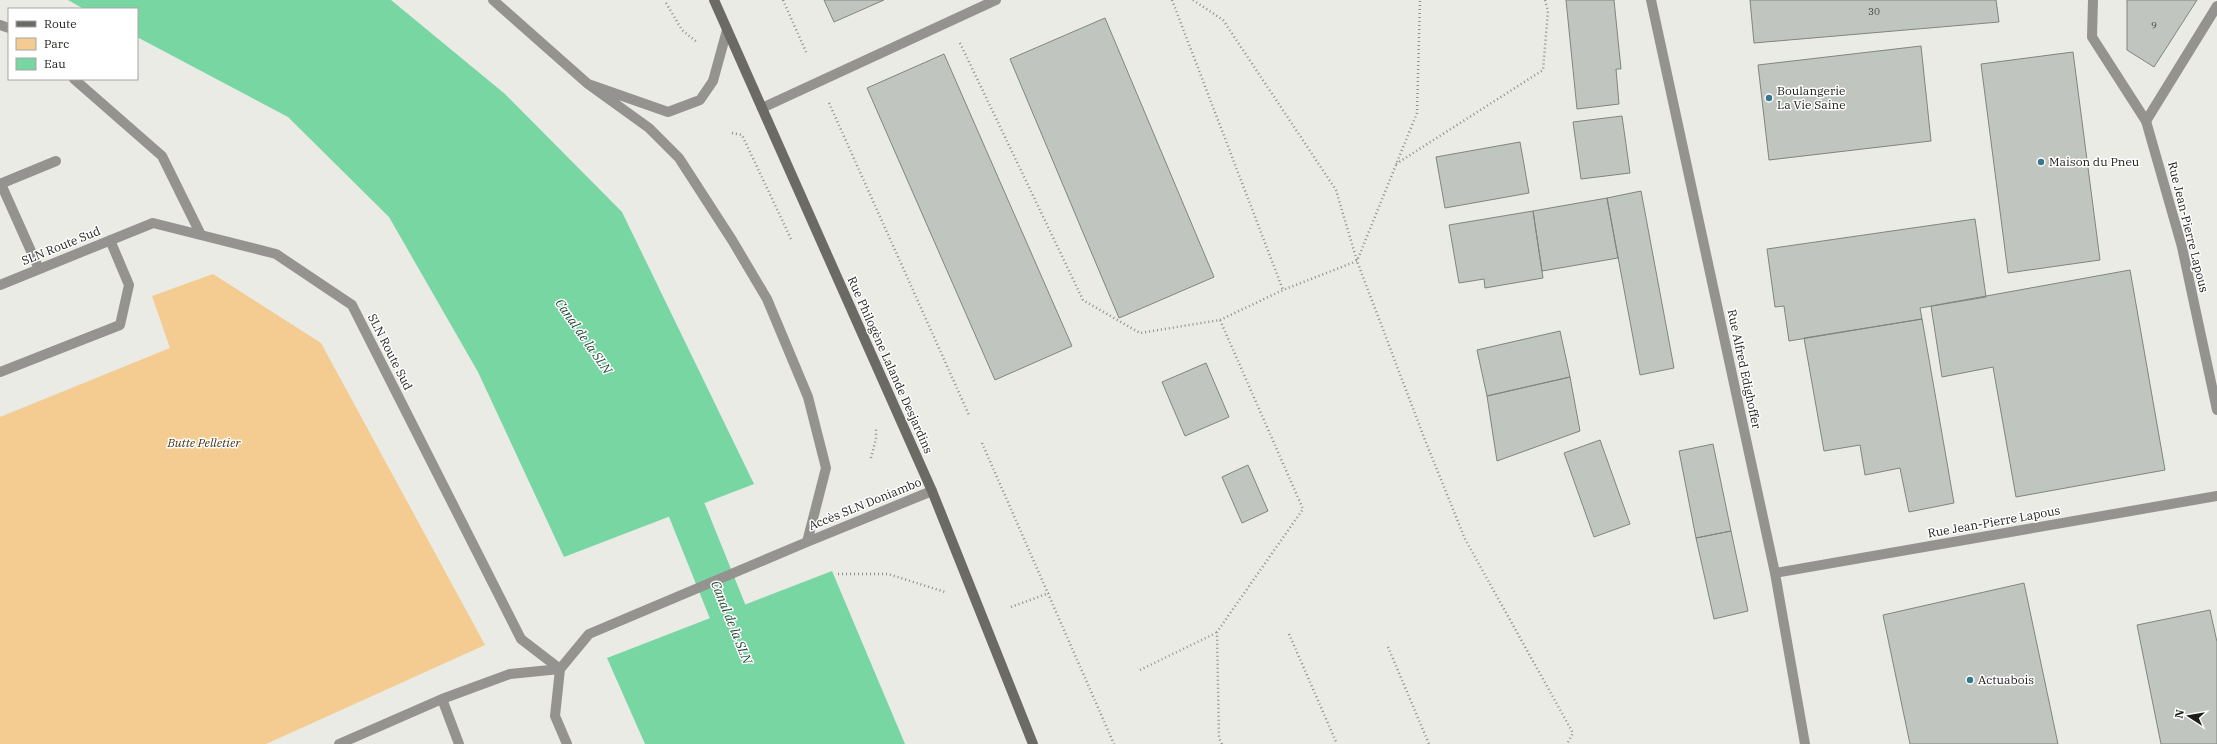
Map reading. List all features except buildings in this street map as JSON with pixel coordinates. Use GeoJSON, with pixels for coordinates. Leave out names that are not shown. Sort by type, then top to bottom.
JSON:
{"type":"FeatureCollection","features":[{"type":"Feature","properties":{"kind":"street"},"geometry":{"type":"LineString","coordinates":[[493,0],[588,84],[649,128],[679,158],[732,240],[767,300],[808,397],[826,468],[807,542]]}},
{"type":"Feature","properties":{"kind":"street","name":"Rue Philogène Lalande Desjardins"},"geometry":{"type":"LineString","coordinates":[[714,0],[932,492],[1033,744]]}},
{"type":"Feature","properties":{"kind":"street"},"geometry":{"type":"LineString","coordinates":[[762,108],[996,0]]}},
{"type":"Feature","properties":{"kind":"street","name":"Rue Alfred Edighoffer"},"geometry":{"type":"LineString","coordinates":[[1651,0],[1775,573],[1805,744]]}},
{"type":"Feature","properties":{"kind":"street","name":"Rue Jean-Pierre Lapous"},"geometry":{"type":"LineString","coordinates":[[2093,0],[2092,37],[2146,121],[2182,247],[2217,410]]}},
{"type":"Feature","properties":{"kind":"street"},"geometry":{"type":"LineString","coordinates":[[2146,121],[2217,6]]}},
{"type":"Feature","properties":{"kind":"street"},"geometry":{"type":"LineString","coordinates":[[588,84],[668,112],[700,100],[713,81],[727,30]]}},
{"type":"Feature","properties":{"kind":"street"},"geometry":{"type":"LineString","coordinates":[[75,80],[162,156],[201,235]]}},
{"type":"Feature","properties":{"kind":"street"},"geometry":{"type":"LineString","coordinates":[[40,269],[0,184],[56,161]]}},
{"type":"Feature","properties":{"kind":"street","name":"SLN Route Sud"},"geometry":{"type":"LineString","coordinates":[[0,285],[153,223],[276,254],[352,305],[521,639],[560,668]]}},
{"type":"Feature","properties":{"kind":"street"},"geometry":{"type":"LineString","coordinates":[[0,372],[120,325],[128,285],[110,240]]}},
{"type":"Feature","properties":{"kind":"street","name":"Accès SLN Doniambo"},"geometry":{"type":"LineString","coordinates":[[560,668],[589,634],[807,542],[932,492]]}},
{"type":"Feature","properties":{"kind":"street","name":"Rue Jean-Pierre Lapous"},"geometry":{"type":"LineString","coordinates":[[1775,573],[2217,496]]}},
{"type":"Feature","properties":{"kind":"street"},"geometry":{"type":"LineString","coordinates":[[339,744],[442,699],[510,674],[560,668],[555,716],[567,744]]}},
{"type":"Feature","properties":{"kind":"street"},"geometry":{"type":"LineString","coordinates":[[442,699],[459,744]]}},
{"type":"Feature","properties":{"kind":"path"},"geometry":{"type":"LineString","coordinates":[[783,0],[807,54]]}},
{"type":"Feature","properties":{"kind":"path"},"geometry":{"type":"LineString","coordinates":[[1172,0],[1283,290]]}},
{"type":"Feature","properties":{"kind":"path"},"geometry":{"type":"LineString","coordinates":[[1193,0],[1223,20],[1336,190],[1357,261],[1425,440],[1465,539],[1573,733],[1567,744]]}},
{"type":"Feature","properties":{"kind":"path"},"geometry":{"type":"LineString","coordinates":[[950,21],[1083,300],[1140,333],[1220,320],[1283,290],[1357,261],[1395,164],[1417,113],[1420,0]]}},
{"type":"Feature","properties":{"kind":"path"},"geometry":{"type":"LineString","coordinates":[[1395,164],[1543,70],[1548,11],[1546,0]]}},
{"type":"Feature","properties":{"kind":"path"},"geometry":{"type":"LineString","coordinates":[[666,3],[682,30],[701,46]]}},
{"type":"Feature","properties":{"kind":"path"},"geometry":{"type":"LineString","coordinates":[[829,103],[969,415]]}},
{"type":"Feature","properties":{"kind":"path"},"geometry":{"type":"LineString","coordinates":[[1140,670],[1217,632],[1303,509],[1220,320]]}},
{"type":"Feature","properties":{"kind":"path"},"geometry":{"type":"LineString","coordinates":[[982,443],[1114,744]]}},
{"type":"Feature","properties":{"kind":"path"},"geometry":{"type":"LineString","coordinates":[[838,574],[888,574],[944,591],[948,595]]}},
{"type":"Feature","properties":{"kind":"path"},"geometry":{"type":"LineString","coordinates":[[1011,607],[1049,593]]}},
{"type":"Feature","properties":{"kind":"path"},"geometry":{"type":"LineString","coordinates":[[1217,632],[1219,738],[1222,744]]}},
{"type":"Feature","properties":{"kind":"path"},"geometry":{"type":"LineString","coordinates":[[1289,634],[1338,744]]}},
{"type":"Feature","properties":{"kind":"path"},"geometry":{"type":"LineString","coordinates":[[1388,647],[1429,744]]}},
{"type":"Feature","properties":{"kind":"green space","name":"Butte Pelletier"},"geometry":{"type":"Polygon","coordinates":[[[213,274],[321,343],[485,645],[266,744],[0,744],[0,417],[170,348],[152,296],[213,274]]]}},
{"type":"Feature","properties":{"kind":"water"},"geometry":{"type":"Polygon","coordinates":[[[68,0],[391,0],[505,94],[622,212],[754,484],[564,557],[478,372],[389,217],[288,117],[138,38],[138,8],[82,8],[68,0]]]}},
{"type":"Feature","properties":{"kind":"water"},"geometry":{"type":"Polygon","coordinates":[[[832,571],[905,744],[645,744],[607,658],[832,571]]]}},
{"type":"Feature","properties":{"kind":"waterway","name":"Canal de la SLN"},"geometry":{"type":"LineString","coordinates":[[667,461],[781,744]]}},
{"type":"Feature","properties":{"kind":"place","name":"Boulangerie La Vie Saine"},"geometry":{"type":"Point","coordinates":[1769,98]}},
{"type":"Feature","properties":{"kind":"place","name":"Maison du Pneu"},"geometry":{"type":"Point","coordinates":[2041,162]}},
{"type":"Feature","properties":{"kind":"place","name":"Actuabois"},"geometry":{"type":"Point","coordinates":[1970,680]}}]}
